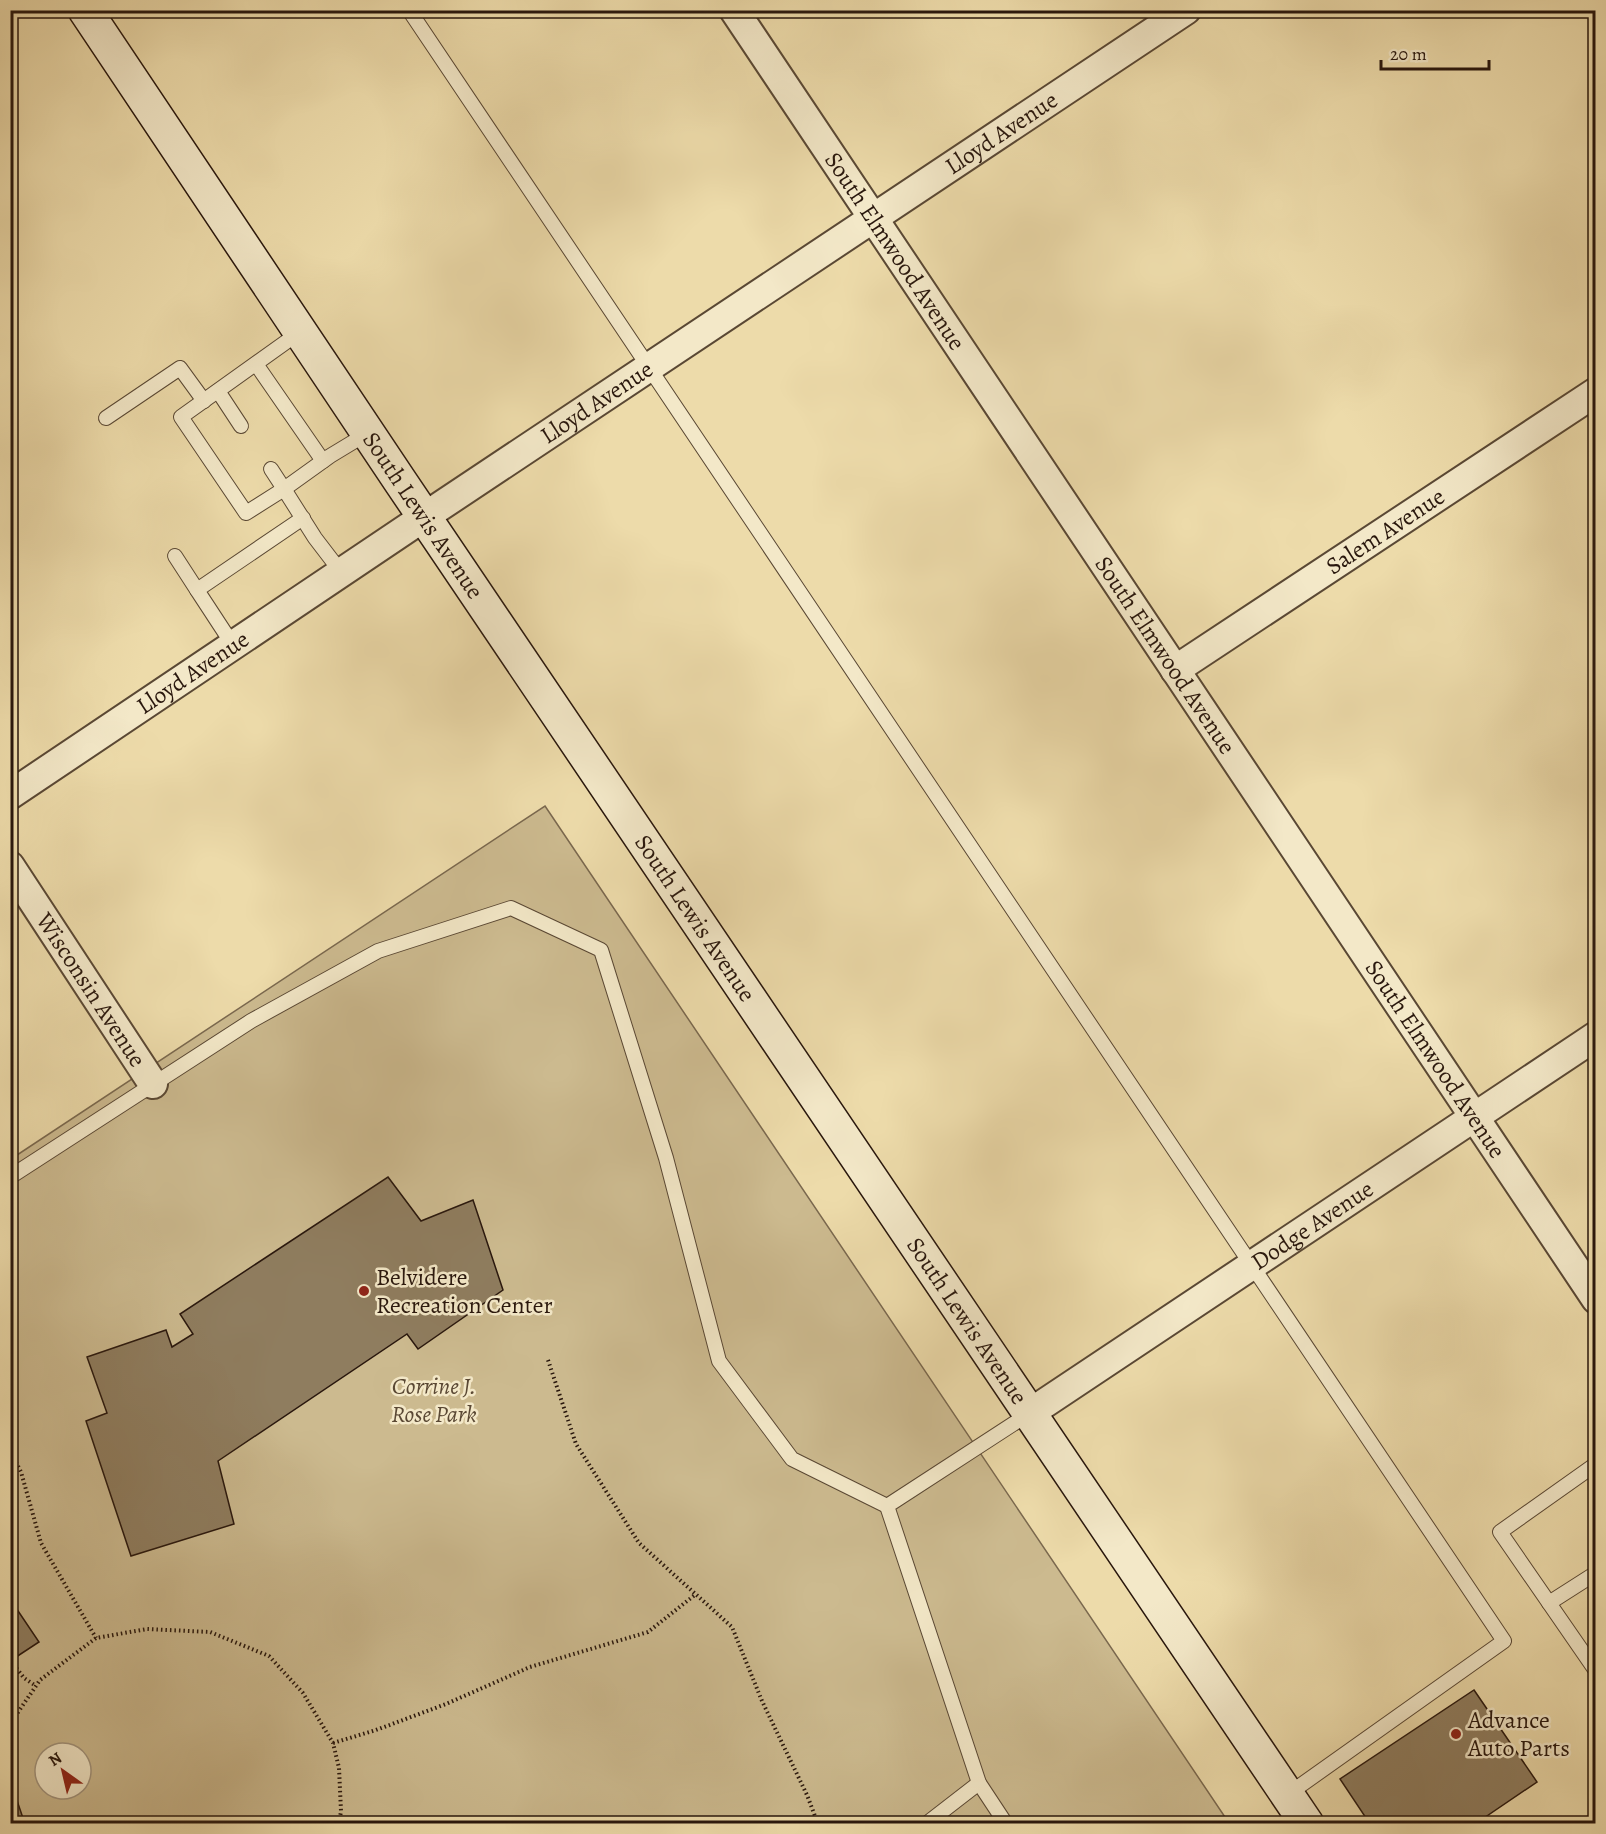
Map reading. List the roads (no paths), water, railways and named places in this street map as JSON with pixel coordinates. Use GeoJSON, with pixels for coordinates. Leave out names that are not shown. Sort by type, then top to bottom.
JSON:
{"type":"FeatureCollection","features":[{"type":"Feature","properties":{"kind":"main road","name":"South Lewis Avenue"},"geometry":{"type":"LineString","coordinates":[[85,10],[424,517],[1307,1824]]}},
{"type":"Feature","properties":{"kind":"street","name":"South Elmwood Avenue"},"geometry":{"type":"LineString","coordinates":[[734,10],[1596,1299]]}},
{"type":"Feature","properties":{"kind":"street","name":"Lloyd Avenue"},"geometry":{"type":"LineString","coordinates":[[10,795],[1186,10]]}},
{"type":"Feature","properties":{"kind":"street","name":"Salem Avenue"},"geometry":{"type":"LineString","coordinates":[[1175,670],[1596,392]]}},
{"type":"Feature","properties":{"kind":"street","name":"Wisconsin Avenue"},"geometry":{"type":"LineString","coordinates":[[10,866],[153,1084]]}},
{"type":"Feature","properties":{"kind":"street","name":"Dodge Avenue"},"geometry":{"type":"LineString","coordinates":[[1030,1413],[1596,1036]]}},
{"type":"Feature","properties":{"kind":"lane"},"geometry":{"type":"LineString","coordinates":[[409,10],[1504,1641],[1287,1795]]}},
{"type":"Feature","properties":{"kind":"lane"},"geometry":{"type":"LineString","coordinates":[[300,332],[181,417],[246,513],[368,433]]}},
{"type":"Feature","properties":{"kind":"lane"},"geometry":{"type":"LineString","coordinates":[[256,364],[323,461]]}},
{"type":"Feature","properties":{"kind":"lane"},"geometry":{"type":"LineString","coordinates":[[106,418],[180,368],[204,401]]}},
{"type":"Feature","properties":{"kind":"lane"},"geometry":{"type":"LineString","coordinates":[[218,391],[242,426]]}},
{"type":"Feature","properties":{"kind":"lane"},"geometry":{"type":"LineString","coordinates":[[271,469],[341,572]]}},
{"type":"Feature","properties":{"kind":"lane"},"geometry":{"type":"LineString","coordinates":[[197,590],[303,518]]}},
{"type":"Feature","properties":{"kind":"lane"},"geometry":{"type":"LineString","coordinates":[[175,556],[234,645]]}},
{"type":"Feature","properties":{"kind":"lane"},"geometry":{"type":"LineString","coordinates":[[10,1177],[251,1021],[378,951],[511,908],[601,950],[666,1158],[719,1361],[792,1460],[887,1506],[979,1783],[1006,1824]]}},
{"type":"Feature","properties":{"kind":"lane"},"geometry":{"type":"LineString","coordinates":[[887,1506],[1030,1413]]}},
{"type":"Feature","properties":{"kind":"lane"},"geometry":{"type":"LineString","coordinates":[[1596,1464],[1500,1532],[1596,1671]]}},
{"type":"Feature","properties":{"kind":"lane"},"geometry":{"type":"LineString","coordinates":[[1549,1603],[1596,1573]]}},
{"type":"Feature","properties":{"kind":"lane"},"geometry":{"type":"LineString","coordinates":[[926,1824],[979,1783]]}},
{"type":"Feature","properties":{"kind":"lane"},"geometry":{"type":"LineString","coordinates":[[1590,1824],[1596,1819]]}},
{"type":"Feature","properties":{"kind":"place","name":"Belvidere Recreation Center"},"geometry":{"type":"Point","coordinates":[364,1291]}},
{"type":"Feature","properties":{"kind":"place","name":"Advance Auto Parts"},"geometry":{"type":"Point","coordinates":[1456,1734]}},
{"type":"Feature","properties":{"kind":"park label","name":"Corrine J. Rose Park"},"geometry":{"type":"Point","coordinates":[434,1400]}}]}
